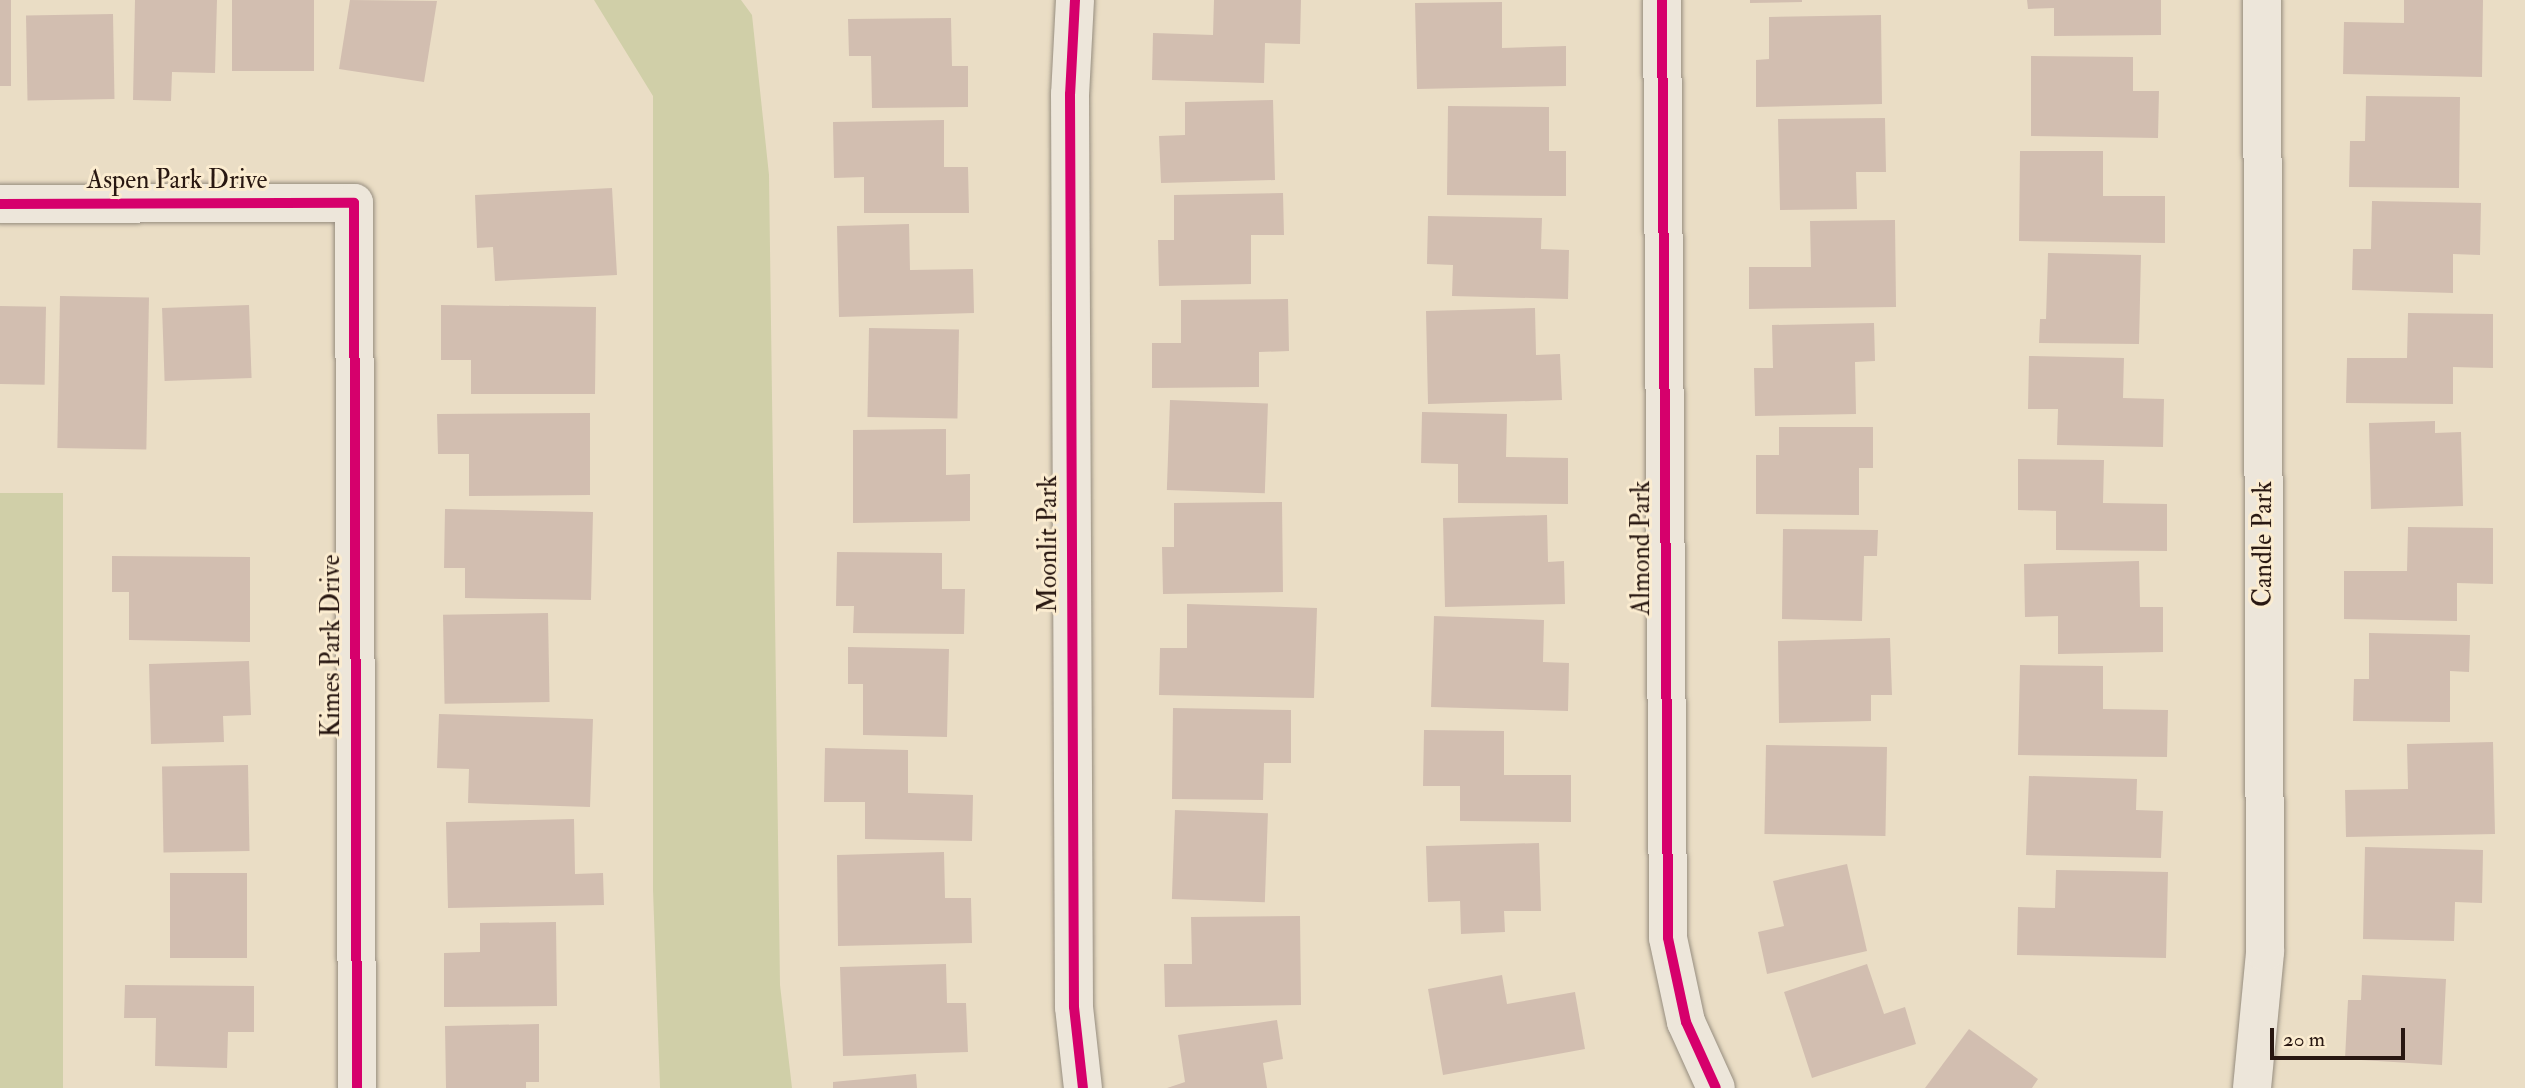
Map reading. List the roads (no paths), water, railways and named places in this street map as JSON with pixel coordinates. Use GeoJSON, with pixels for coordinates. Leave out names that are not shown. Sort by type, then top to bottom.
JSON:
{"type":"FeatureCollection","features":[{"type":"Feature","properties":{"kind":"street","name":"Moonlit Park"},"geometry":{"type":"LineString","coordinates":[[1075,0],[1070,94],[1074,1007],[1083,1088]]}},
{"type":"Feature","properties":{"kind":"street","name":"Almond Park"},"geometry":{"type":"LineString","coordinates":[[1662,0],[1668,938],[1686,1022],[1716,1088]]}},
{"type":"Feature","properties":{"kind":"street","name":"Candle Park"},"geometry":{"type":"LineString","coordinates":[[2252,1088],[2265,953],[2262,0]]}},
{"type":"Feature","properties":{"kind":"street","name":"Aspen Park Drive"},"geometry":{"type":"LineString","coordinates":[[0,204],[354,203]]}},
{"type":"Feature","properties":{"kind":"street","name":"Kimes Park Drive"},"geometry":{"type":"LineString","coordinates":[[354,203],[357,1088]]}}]}
